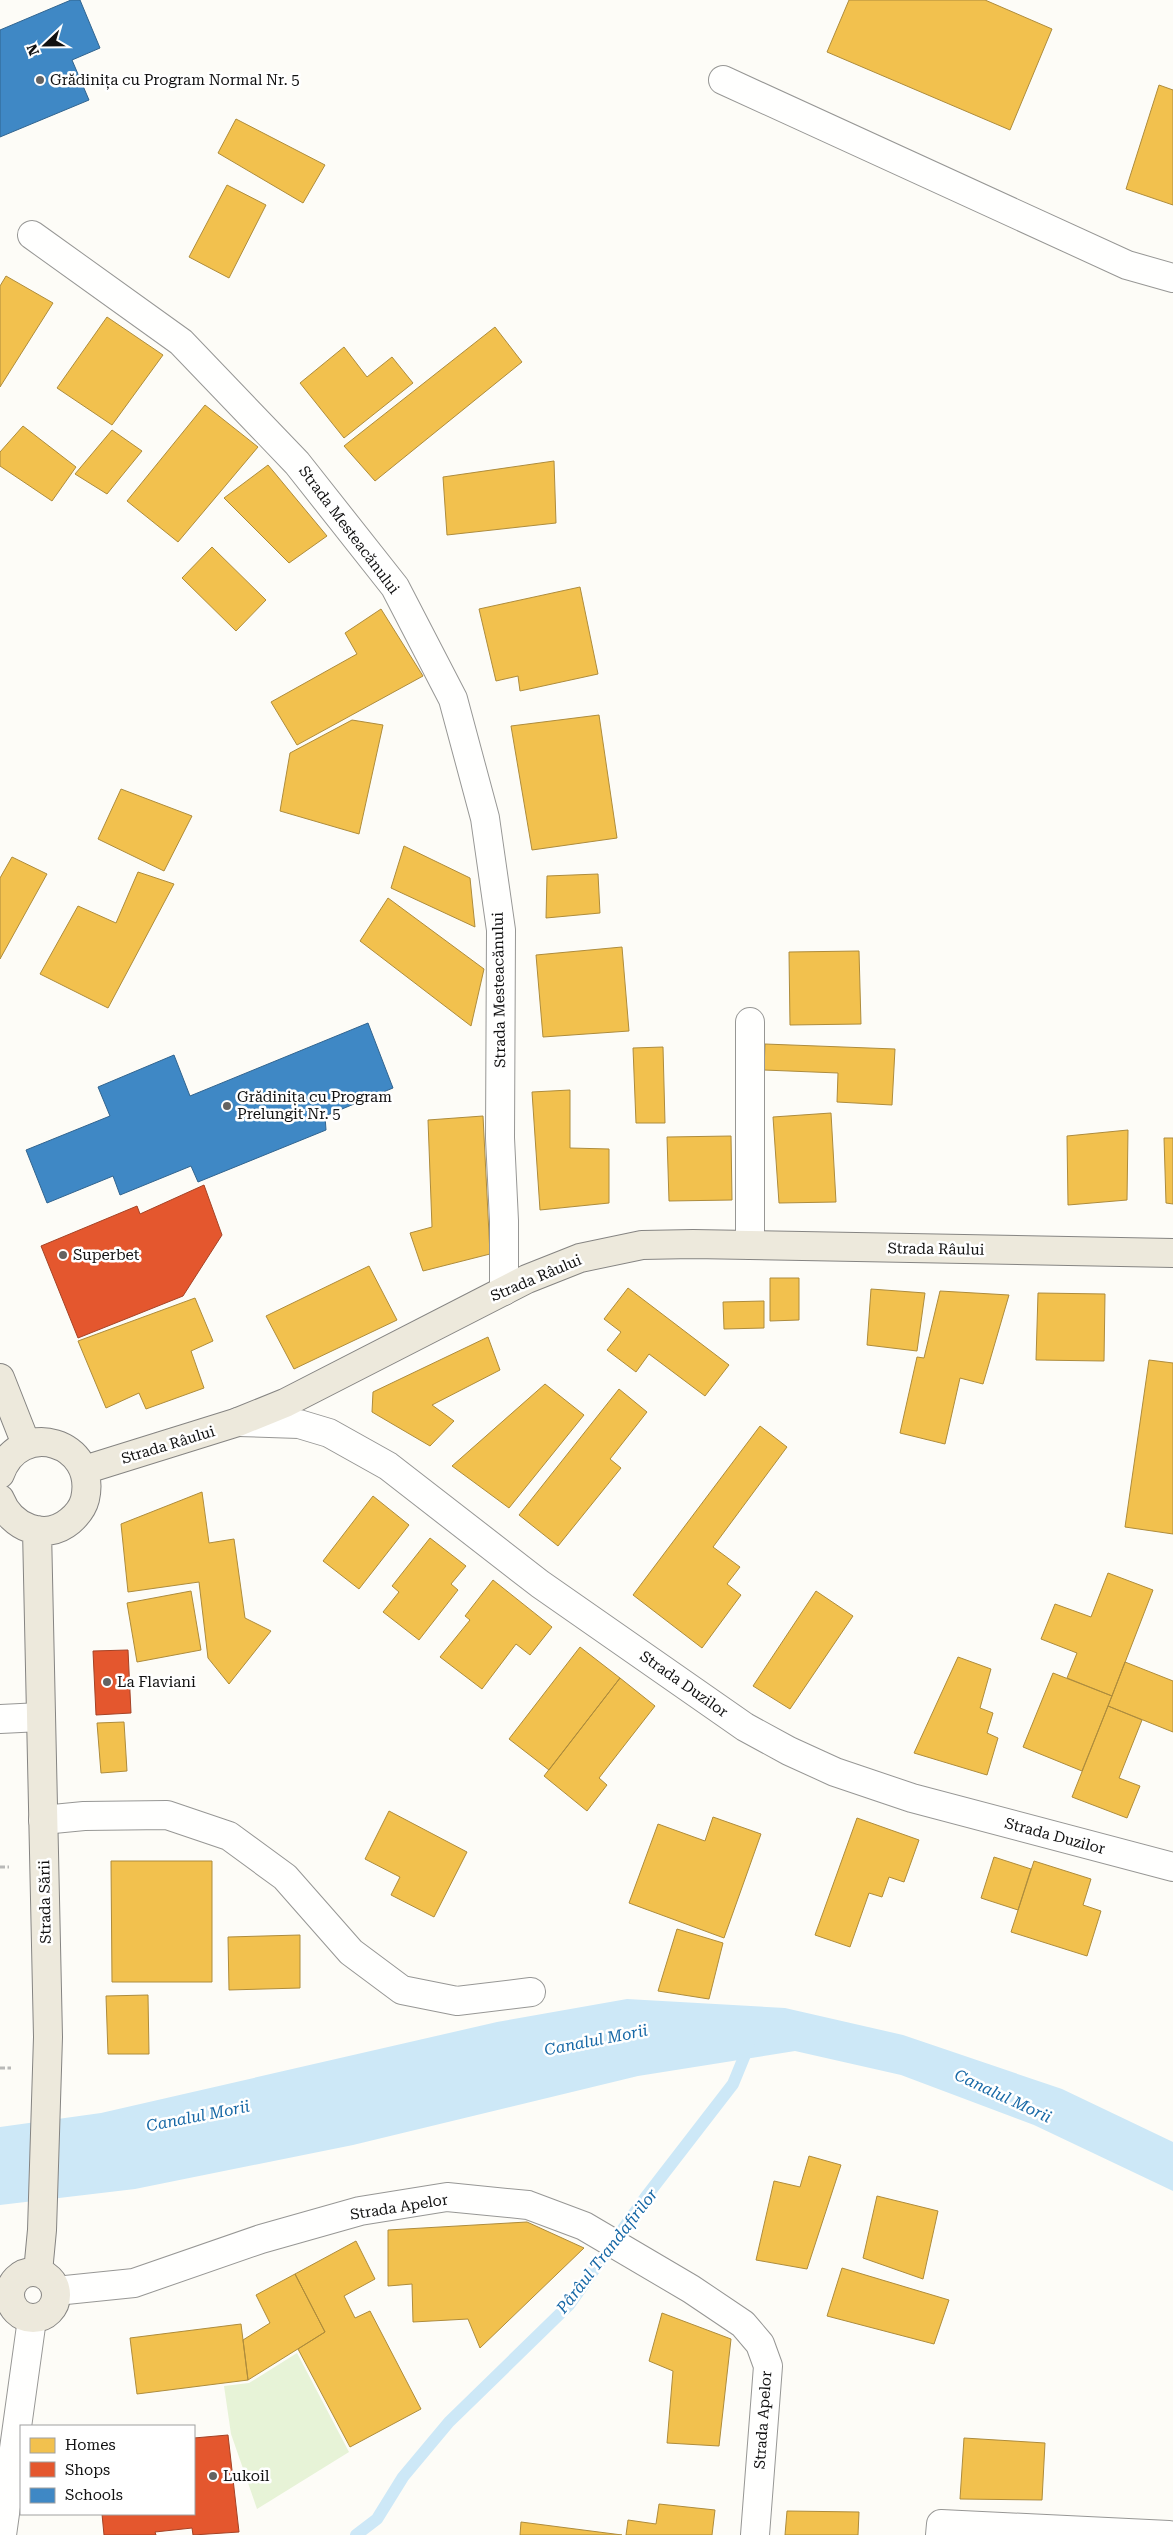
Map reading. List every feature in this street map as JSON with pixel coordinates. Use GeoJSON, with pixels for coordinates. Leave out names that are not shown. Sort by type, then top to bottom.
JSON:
{"type":"FeatureCollection","features":[{"type":"Feature","properties":{"kind":"main road","name":"Strada Râului"},"geometry":{"type":"LineString","coordinates":[[84,1470],[238,1422],[285,1402],[504,1290],[580,1258],[642,1246],[750,1245],[1173,1253]]}},
{"type":"Feature","properties":{"kind":"main road"},"geometry":{"type":"LineString","coordinates":[[0,1378],[26,1444]]}},
{"type":"Feature","properties":{"kind":"main road"},"geometry":{"type":"LineString","coordinates":[[0,1474],[12,1453],[26,1444],[44,1441],[59,1444],[77,1457],[84,1470],[87,1486],[85,1501],[76,1515],[65,1525],[52,1530],[25,1528],[12,1519],[5,1511],[0,1499]]}},
{"type":"Feature","properties":{"kind":"main road","name":"Strada Sării"},"geometry":{"type":"LineString","coordinates":[[36,1530],[48,2073],[42,2230],[47,2282]]}},
{"type":"Feature","properties":{"kind":"main road"},"geometry":{"type":"LineString","coordinates":[[30,2272],[47,2282],[56,2299],[50,2311],[39,2318],[32,2319],[15,2310],[5,2298],[17,2278],[30,2272]]}},
{"type":"Feature","properties":{"kind":"street"},"geometry":{"type":"LineString","coordinates":[[723,80],[1127,265],[1173,278]]}},
{"type":"Feature","properties":{"kind":"street","name":"Strada Mesteacănului"},"geometry":{"type":"LineString","coordinates":[[32,235],[182,342],[297,463],[395,587],[453,698],[485,818],[501,930],[500,1138],[504,1221],[504,1290]]}},
{"type":"Feature","properties":{"kind":"street"},"geometry":{"type":"LineString","coordinates":[[750,1022],[750,1245]]}},
{"type":"Feature","properties":{"kind":"street","name":"Strada Duzilor"},"geometry":{"type":"LineString","coordinates":[[238,1422],[299,1424],[329,1433],[388,1466],[540,1584],[745,1727],[789,1751],[835,1772],[912,1798],[1173,1867]]}},
{"type":"Feature","properties":{"kind":"street"},"geometry":{"type":"LineString","coordinates":[[0,1719],[41,1717]]}},
{"type":"Feature","properties":{"kind":"street"},"geometry":{"type":"LineString","coordinates":[[43,1820],[84,1816],[166,1815],[229,1836],[285,1877],[351,1952],[402,1990],[457,2001],[531,1992]]}},
{"type":"Feature","properties":{"kind":"street","name":"Strada Apelor"},"geometry":{"type":"LineString","coordinates":[[47,2282],[134,2283],[261,2239],[360,2210],[447,2197],[528,2205],[584,2226],[691,2289],[743,2324],[760,2344],[768,2366],[755,2535]]}},
{"type":"Feature","properties":{"kind":"street"},"geometry":{"type":"LineString","coordinates":[[2,2535],[32,2319]]}},
{"type":"Feature","properties":{"kind":"street"},"geometry":{"type":"LineString","coordinates":[[940,2535],[941,2524],[1169,2535]]}},
{"type":"Feature","properties":{"kind":"path"},"geometry":{"type":"LineString","coordinates":[[0,1867],[10,1867]]}},
{"type":"Feature","properties":{"kind":"path"},"geometry":{"type":"LineString","coordinates":[[0,2068],[11,2068]]}},
{"type":"Feature","properties":{"kind":"green space"},"geometry":{"type":"Polygon","coordinates":[[[297,2353],[349,2452],[257,2509],[231,2434],[224,2386],[249,2383],[297,2353]]]}},
{"type":"Feature","properties":{"kind":"water","name":"Canalul Morii"},"geometry":{"type":"Polygon","coordinates":[[[627,1999],[785,2008],[903,2035],[1062,2089],[1173,2142],[1173,2191],[1034,2125],[901,2075],[795,2051],[638,2076],[353,2145],[135,2189],[0,2205],[0,2127],[101,2113],[497,2022],[627,1999]]]}},
{"type":"Feature","properties":{"kind":"building: Homes"},"geometry":{"type":"Polygon","coordinates":[[[849,0],[985,0],[1052,29],[1010,130],[827,52],[849,0]]]}},
{"type":"Feature","properties":{"kind":"building: Homes"},"geometry":{"type":"Polygon","coordinates":[[[1159,85],[1173,90],[1173,205],[1126,189],[1159,85]]]}},
{"type":"Feature","properties":{"kind":"building: Homes"},"geometry":{"type":"Polygon","coordinates":[[[236,119],[325,165],[303,203],[218,153],[236,119]]]}},
{"type":"Feature","properties":{"kind":"building: Homes"},"geometry":{"type":"Polygon","coordinates":[[[227,185],[266,205],[229,278],[189,257],[227,185]]]}},
{"type":"Feature","properties":{"kind":"building: Homes"},"geometry":{"type":"Polygon","coordinates":[[[6,276],[53,303],[0,387],[0,286],[6,276]]]}},
{"type":"Feature","properties":{"kind":"building: Homes"},"geometry":{"type":"Polygon","coordinates":[[[107,317],[163,355],[112,425],[57,388],[107,317]]]}},
{"type":"Feature","properties":{"kind":"building: Homes"},"geometry":{"type":"Polygon","coordinates":[[[495,327],[522,362],[375,481],[344,446],[495,327]]]}},
{"type":"Feature","properties":{"kind":"building: Homes"},"geometry":{"type":"Polygon","coordinates":[[[344,347],[367,377],[392,357],[413,383],[344,438],[300,383],[344,347]]]}},
{"type":"Feature","properties":{"kind":"building: Homes"},"geometry":{"type":"Polygon","coordinates":[[[205,405],[258,447],[178,542],[127,501],[205,405]]]}},
{"type":"Feature","properties":{"kind":"building: Homes"},"geometry":{"type":"Polygon","coordinates":[[[23,426],[76,467],[52,501],[0,466],[0,452],[23,426]]]}},
{"type":"Feature","properties":{"kind":"building: Homes"},"geometry":{"type":"Polygon","coordinates":[[[112,430],[142,451],[107,494],[75,474],[112,430]]]}},
{"type":"Feature","properties":{"kind":"building: Homes"},"geometry":{"type":"Polygon","coordinates":[[[554,461],[556,523],[447,535],[443,477],[554,461]]]}},
{"type":"Feature","properties":{"kind":"building: Homes"},"geometry":{"type":"Polygon","coordinates":[[[268,465],[327,536],[289,563],[224,498],[268,465]]]}},
{"type":"Feature","properties":{"kind":"building: Homes"},"geometry":{"type":"Polygon","coordinates":[[[212,547],[266,600],[236,631],[182,578],[212,547]]]}},
{"type":"Feature","properties":{"kind":"building: Homes"},"geometry":{"type":"Polygon","coordinates":[[[580,587],[598,674],[520,691],[518,676],[496,681],[479,609],[580,587]]]}},
{"type":"Feature","properties":{"kind":"building: Homes"},"geometry":{"type":"Polygon","coordinates":[[[381,609],[423,676],[297,745],[271,702],[357,654],[345,633],[381,609]]]}},
{"type":"Feature","properties":{"kind":"building: Homes"},"geometry":{"type":"Polygon","coordinates":[[[599,715],[617,838],[532,850],[511,726],[599,715]]]}},
{"type":"Feature","properties":{"kind":"building: Homes"},"geometry":{"type":"Polygon","coordinates":[[[352,720],[383,725],[359,834],[280,811],[290,753],[352,720]]]}},
{"type":"Feature","properties":{"kind":"building: Homes"},"geometry":{"type":"Polygon","coordinates":[[[121,789],[192,816],[164,871],[98,839],[121,789]]]}},
{"type":"Feature","properties":{"kind":"building: Homes"},"geometry":{"type":"Polygon","coordinates":[[[404,846],[470,878],[475,927],[391,888],[404,846]]]}},
{"type":"Feature","properties":{"kind":"building: Homes"},"geometry":{"type":"Polygon","coordinates":[[[12,857],[47,874],[0,959],[0,878],[12,857]]]}},
{"type":"Feature","properties":{"kind":"building: Homes"},"geometry":{"type":"Polygon","coordinates":[[[138,872],[174,884],[108,1008],[40,974],[78,906],[116,923],[138,872]]]}},
{"type":"Feature","properties":{"kind":"building: Homes"},"geometry":{"type":"Polygon","coordinates":[[[598,874],[600,913],[546,918],[547,876],[598,874]]]}},
{"type":"Feature","properties":{"kind":"building: Homes"},"geometry":{"type":"Polygon","coordinates":[[[388,898],[484,969],[471,1026],[360,941],[388,898]]]}},
{"type":"Feature","properties":{"kind":"building: Homes"},"geometry":{"type":"Polygon","coordinates":[[[622,947],[629,1031],[543,1037],[536,955],[622,947]]]}},
{"type":"Feature","properties":{"kind":"building: Homes"},"geometry":{"type":"Polygon","coordinates":[[[859,951],[861,1024],[790,1025],[789,952],[859,951]]]}},
{"type":"Feature","properties":{"kind":"building: Homes"},"geometry":{"type":"Polygon","coordinates":[[[765,1044],[895,1049],[892,1105],[837,1102],[838,1073],[764,1070],[765,1044]]]}},
{"type":"Feature","properties":{"kind":"building: Homes"},"geometry":{"type":"Polygon","coordinates":[[[663,1047],[665,1123],[636,1123],[633,1048],[663,1047]]]}},
{"type":"Feature","properties":{"kind":"building: Homes"},"geometry":{"type":"Polygon","coordinates":[[[570,1090],[570,1148],[609,1149],[609,1203],[540,1210],[532,1092],[570,1090]]]}},
{"type":"Feature","properties":{"kind":"building: Homes"},"geometry":{"type":"Polygon","coordinates":[[[831,1113],[836,1202],[779,1203],[773,1117],[831,1113]]]}},
{"type":"Feature","properties":{"kind":"building: Homes"},"geometry":{"type":"Polygon","coordinates":[[[483,1116],[490,1254],[423,1271],[410,1233],[432,1227],[428,1120],[483,1116]]]}},
{"type":"Feature","properties":{"kind":"building: Homes"},"geometry":{"type":"Polygon","coordinates":[[[1128,1130],[1127,1200],[1068,1205],[1067,1136],[1128,1130]]]}},
{"type":"Feature","properties":{"kind":"building: Homes"},"geometry":{"type":"Polygon","coordinates":[[[731,1136],[732,1200],[669,1201],[667,1137],[731,1136]]]}},
{"type":"Feature","properties":{"kind":"building: Homes"},"geometry":{"type":"Polygon","coordinates":[[[1164,1138],[1173,1138],[1173,1204],[1166,1203],[1164,1138]]]}},
{"type":"Feature","properties":{"kind":"building: Homes"},"geometry":{"type":"Polygon","coordinates":[[[369,1266],[397,1320],[294,1369],[266,1316],[369,1266]]]}},
{"type":"Feature","properties":{"kind":"building: Homes"},"geometry":{"type":"Polygon","coordinates":[[[770,1278],[799,1278],[799,1320],[770,1321],[770,1278]]]}},
{"type":"Feature","properties":{"kind":"building: Homes"},"geometry":{"type":"Polygon","coordinates":[[[628,1288],[729,1365],[705,1396],[649,1354],[636,1372],[607,1350],[621,1332],[604,1319],[628,1288]]]}},
{"type":"Feature","properties":{"kind":"building: Homes"},"geometry":{"type":"Polygon","coordinates":[[[871,1289],[925,1293],[917,1351],[867,1345],[871,1289]]]}},
{"type":"Feature","properties":{"kind":"building: Homes"},"geometry":{"type":"Polygon","coordinates":[[[940,1291],[1009,1295],[983,1384],[960,1378],[945,1444],[900,1433],[917,1357],[924,1358],[940,1291]]]}},
{"type":"Feature","properties":{"kind":"building: Homes"},"geometry":{"type":"Polygon","coordinates":[[[1038,1293],[1105,1294],[1104,1361],[1036,1360],[1038,1293]]]}},
{"type":"Feature","properties":{"kind":"building: Homes"},"geometry":{"type":"Polygon","coordinates":[[[195,1298],[213,1341],[191,1351],[204,1388],[146,1409],[139,1393],[106,1408],[78,1341],[195,1298]]]}},
{"type":"Feature","properties":{"kind":"building: Homes"},"geometry":{"type":"Polygon","coordinates":[[[764,1301],[764,1328],[724,1329],[723,1302],[764,1301]]]}},
{"type":"Feature","properties":{"kind":"building: Homes"},"geometry":{"type":"Polygon","coordinates":[[[488,1337],[500,1370],[432,1405],[454,1421],[430,1446],[372,1412],[373,1392],[488,1337]]]}},
{"type":"Feature","properties":{"kind":"building: Homes"},"geometry":{"type":"Polygon","coordinates":[[[1149,1360],[1173,1363],[1173,1534],[1125,1527],[1149,1360]]]}},
{"type":"Feature","properties":{"kind":"building: Homes"},"geometry":{"type":"Polygon","coordinates":[[[545,1384],[584,1415],[509,1508],[452,1466],[545,1384]]]}},
{"type":"Feature","properties":{"kind":"building: Homes"},"geometry":{"type":"Polygon","coordinates":[[[619,1389],[647,1412],[610,1459],[621,1468],[558,1546],[519,1515],[619,1389]]]}},
{"type":"Feature","properties":{"kind":"building: Homes"},"geometry":{"type":"Polygon","coordinates":[[[760,1426],[787,1447],[713,1547],[740,1567],[727,1584],[741,1595],[702,1648],[633,1595],[760,1426]]]}},
{"type":"Feature","properties":{"kind":"building: Homes"},"geometry":{"type":"Polygon","coordinates":[[[202,1492],[209,1543],[234,1539],[245,1618],[271,1631],[229,1684],[208,1658],[199,1582],[128,1592],[121,1524],[202,1492]]]}},
{"type":"Feature","properties":{"kind":"building: Homes"},"geometry":{"type":"Polygon","coordinates":[[[373,1496],[409,1525],[359,1589],[323,1561],[373,1496]]]}},
{"type":"Feature","properties":{"kind":"building: Homes"},"geometry":{"type":"Polygon","coordinates":[[[430,1538],[466,1566],[451,1584],[458,1590],[419,1640],[383,1612],[399,1592],[392,1586],[430,1538]]]}},
{"type":"Feature","properties":{"kind":"building: Homes"},"geometry":{"type":"Polygon","coordinates":[[[1108,1573],[1153,1590],[1112,1696],[1067,1678],[1077,1653],[1041,1639],[1055,1604],[1091,1617],[1108,1573]]]}},
{"type":"Feature","properties":{"kind":"building: Homes"},"geometry":{"type":"Polygon","coordinates":[[[493,1580],[552,1627],[530,1655],[516,1644],[482,1689],[440,1657],[470,1620],[465,1616],[493,1580]]]}},
{"type":"Feature","properties":{"kind":"building: Homes"},"geometry":{"type":"Polygon","coordinates":[[[191,1591],[201,1650],[137,1662],[127,1603],[191,1591]]]}},
{"type":"Feature","properties":{"kind":"building: Homes"},"geometry":{"type":"Polygon","coordinates":[[[816,1591],[853,1616],[790,1709],[753,1686],[816,1591]]]}},
{"type":"Feature","properties":{"kind":"building: Homes"},"geometry":{"type":"Polygon","coordinates":[[[580,1647],[620,1678],[549,1770],[509,1739],[580,1647]]]}},
{"type":"Feature","properties":{"kind":"building: Homes"},"geometry":{"type":"Polygon","coordinates":[[[958,1657],[991,1669],[980,1708],[993,1713],[987,1733],[998,1738],[987,1775],[914,1753],[958,1657]]]}},
{"type":"Feature","properties":{"kind":"building: Homes"},"geometry":{"type":"Polygon","coordinates":[[[1125,1662],[1173,1681],[1173,1732],[1108,1706],[1125,1662]]]}},
{"type":"Feature","properties":{"kind":"building: Homes"},"geometry":{"type":"Polygon","coordinates":[[[1053,1673],[1112,1696],[1082,1771],[1023,1747],[1053,1673]]]}},
{"type":"Feature","properties":{"kind":"building: Homes"},"geometry":{"type":"Polygon","coordinates":[[[620,1678],[655,1706],[599,1778],[607,1785],[587,1811],[544,1776],[620,1678]]]}},
{"type":"Feature","properties":{"kind":"building: Homes"},"geometry":{"type":"Polygon","coordinates":[[[1108,1706],[1142,1720],[1119,1778],[1140,1786],[1127,1818],[1072,1797],[1108,1706]]]}},
{"type":"Feature","properties":{"kind":"building: Homes"},"geometry":{"type":"Polygon","coordinates":[[[124,1722],[127,1771],[101,1773],[97,1723],[124,1722]]]}},
{"type":"Feature","properties":{"kind":"building: Homes"},"geometry":{"type":"Polygon","coordinates":[[[389,1811],[467,1852],[434,1917],[391,1895],[400,1877],[365,1859],[389,1811]]]}},
{"type":"Feature","properties":{"kind":"building: Homes"},"geometry":{"type":"Polygon","coordinates":[[[713,1817],[761,1834],[724,1938],[629,1903],[658,1824],[705,1841],[713,1817]]]}},
{"type":"Feature","properties":{"kind":"building: Homes"},"geometry":{"type":"Polygon","coordinates":[[[857,1818],[919,1840],[904,1882],[889,1877],[882,1897],[869,1893],[850,1947],[815,1935],[857,1818]]]}},
{"type":"Feature","properties":{"kind":"building: Homes"},"geometry":{"type":"Polygon","coordinates":[[[994,1857],[1031,1869],[1018,1910],[981,1898],[994,1857]]]}},
{"type":"Feature","properties":{"kind":"building: Homes"},"geometry":{"type":"Polygon","coordinates":[[[111,1861],[212,1861],[212,1982],[112,1982],[111,1861]]]}},
{"type":"Feature","properties":{"kind":"building: Homes"},"geometry":{"type":"Polygon","coordinates":[[[1034,1861],[1091,1879],[1083,1905],[1101,1911],[1087,1956],[1011,1932],[1034,1861]]]}},
{"type":"Feature","properties":{"kind":"building: Homes"},"geometry":{"type":"Polygon","coordinates":[[[677,1929],[723,1943],[709,1999],[658,1991],[677,1929]]]}},
{"type":"Feature","properties":{"kind":"building: Homes"},"geometry":{"type":"Polygon","coordinates":[[[300,1935],[300,1988],[229,1990],[228,1937],[300,1935]]]}},
{"type":"Feature","properties":{"kind":"building: Homes"},"geometry":{"type":"Polygon","coordinates":[[[148,1995],[149,2054],[108,2054],[106,1996],[148,1995]]]}},
{"type":"Feature","properties":{"kind":"building: Homes"},"geometry":{"type":"Polygon","coordinates":[[[809,2156],[841,2165],[807,2269],[756,2260],[774,2181],[800,2187],[809,2156]]]}},
{"type":"Feature","properties":{"kind":"building: Homes"},"geometry":{"type":"Polygon","coordinates":[[[877,2196],[938,2211],[923,2279],[863,2258],[877,2196]]]}},
{"type":"Feature","properties":{"kind":"building: Homes"},"geometry":{"type":"Polygon","coordinates":[[[527,2222],[584,2248],[480,2348],[468,2319],[413,2322],[412,2284],[388,2286],[388,2230],[527,2222]]]}},
{"type":"Feature","properties":{"kind":"building: Homes"},"geometry":{"type":"Polygon","coordinates":[[[356,2241],[375,2279],[344,2296],[355,2318],[370,2311],[421,2409],[350,2447],[298,2349],[325,2332],[295,2274],[356,2241]]]}},
{"type":"Feature","properties":{"kind":"building: Homes"},"geometry":{"type":"Polygon","coordinates":[[[842,2268],[949,2300],[934,2344],[827,2316],[842,2268]]]}},
{"type":"Feature","properties":{"kind":"building: Homes"},"geometry":{"type":"Polygon","coordinates":[[[295,2274],[325,2332],[248,2380],[243,2340],[270,2323],[256,2295],[295,2274]]]}},
{"type":"Feature","properties":{"kind":"building: Homes"},"geometry":{"type":"Polygon","coordinates":[[[662,2313],[731,2339],[719,2446],[667,2443],[673,2371],[649,2361],[662,2313]]]}},
{"type":"Feature","properties":{"kind":"building: Homes"},"geometry":{"type":"Polygon","coordinates":[[[241,2324],[248,2380],[137,2394],[130,2338],[241,2324]]]}},
{"type":"Feature","properties":{"kind":"building: Homes"},"geometry":{"type":"Polygon","coordinates":[[[964,2438],[1045,2443],[1042,2500],[960,2499],[964,2438]]]}},
{"type":"Feature","properties":{"kind":"building: Homes"},"geometry":{"type":"Polygon","coordinates":[[[659,2504],[715,2510],[712,2535],[626,2535],[628,2520],[656,2524],[659,2504]]]}},
{"type":"Feature","properties":{"kind":"building: Homes"},"geometry":{"type":"Polygon","coordinates":[[[787,2511],[859,2512],[858,2535],[785,2535],[787,2511]]]}},
{"type":"Feature","properties":{"kind":"building: Homes"},"geometry":{"type":"Polygon","coordinates":[[[521,2522],[622,2535],[520,2535],[521,2522]]]}},
{"type":"Feature","properties":{"kind":"building: Shops"},"geometry":{"type":"Polygon","coordinates":[[[204,1185],[222,1235],[183,1296],[78,1338],[41,1246],[137,1206],[140,1214],[204,1185]]]}},
{"type":"Feature","properties":{"kind":"building: Shops"},"geometry":{"type":"Polygon","coordinates":[[[128,1650],[131,1713],[96,1715],[93,1651],[128,1650]]]}},
{"type":"Feature","properties":{"kind":"building: Shops","name":"Lukoil"},"geometry":{"type":"Polygon","coordinates":[[[228,2435],[239,2532],[193,2535],[192,2528],[155,2532],[156,2535],[104,2535],[102,2515],[195,2515],[195,2438],[228,2435]]]}},
{"type":"Feature","properties":{"kind":"building: Schools","name":"Grădinița cu Program Normal Nr. 5"},"geometry":{"type":"Polygon","coordinates":[[[71,0],[80,0],[100,48],[72,60],[89,100],[0,137],[0,30],[71,0]]]}},
{"type":"Feature","properties":{"kind":"building: Schools","name":"Grădinița cu Program Prelungit Nr. 5"},"geometry":{"type":"Polygon","coordinates":[[[368,1023],[393,1088],[325,1116],[326,1130],[198,1182],[191,1166],[120,1195],[113,1176],[47,1203],[26,1150],[110,1116],[98,1087],[174,1055],[190,1096],[368,1023]]]}},
{"type":"Feature","properties":{"kind":"waterway","name":"Pârâul Trandafirilor"},"geometry":{"type":"LineString","coordinates":[[356,2535],[377,2519],[403,2477],[449,2422],[569,2305],[645,2198],[733,2084],[749,2045]]}},
{"type":"Feature","properties":{"kind":"place","name":"Grădinița cu Program Normal Nr. 5"},"geometry":{"type":"Point","coordinates":[40,80]}},
{"type":"Feature","properties":{"kind":"place","name":"Grădinița cu Program Prelungit Nr. 5"},"geometry":{"type":"Point","coordinates":[227,1106]}},
{"type":"Feature","properties":{"kind":"place","name":"Superbet"},"geometry":{"type":"Point","coordinates":[63,1255]}},
{"type":"Feature","properties":{"kind":"place","name":"La Flaviani"},"geometry":{"type":"Point","coordinates":[107,1682]}},
{"type":"Feature","properties":{"kind":"place","name":"Lukoil"},"geometry":{"type":"Point","coordinates":[213,2476]}}]}
